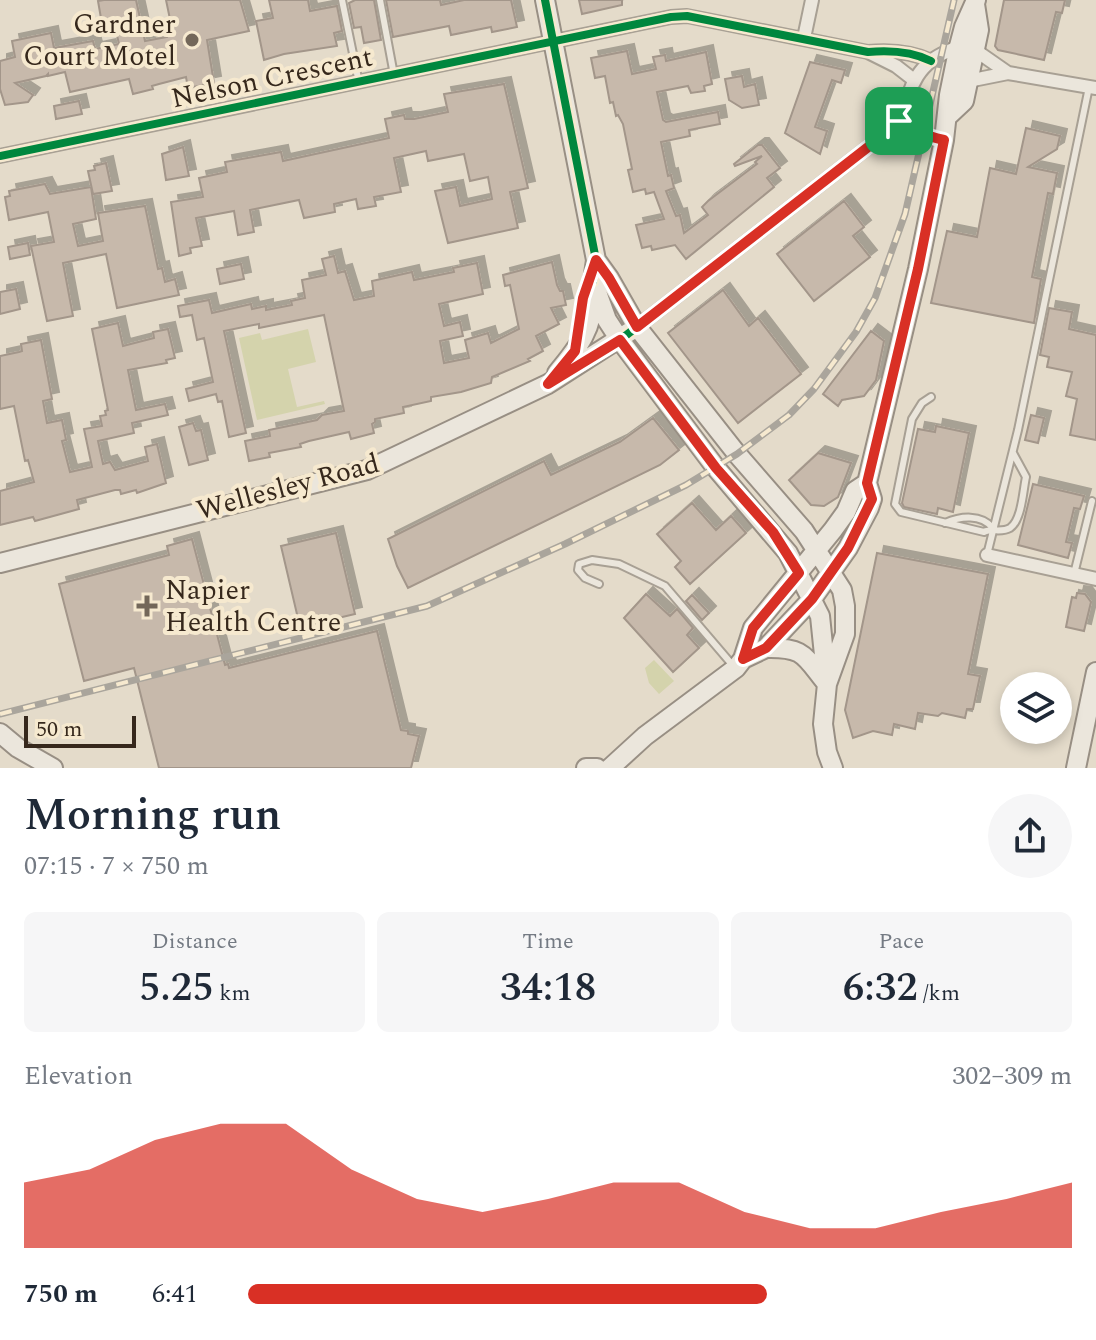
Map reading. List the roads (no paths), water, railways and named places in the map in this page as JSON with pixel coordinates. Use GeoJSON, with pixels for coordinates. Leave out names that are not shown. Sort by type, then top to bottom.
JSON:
{"type":"FeatureCollection","features":[{"type":"Feature","properties":{"kind":"main road"},"geometry":{"type":"LineString","coordinates":[[545,0],[596,260],[591,322],[575,351],[548,384]]}},
{"type":"Feature","properties":{"kind":"main road"},"geometry":{"type":"LineString","coordinates":[[610,768],[645,736],[766,648],[812,599],[832,572],[869,508],[872,499],[867,483],[918,269],[944,140],[949,95],[967,48],[979,30],[976,2]]}},
{"type":"Feature","properties":{"kind":"main road"},"geometry":{"type":"LineString","coordinates":[[948,116],[964,101],[968,81],[967,48]]}},
{"type":"Feature","properties":{"kind":"main road"},"geometry":{"type":"LineString","coordinates":[[596,260],[637,327],[737,454],[790,514],[842,590],[845,634],[827,684]]}},
{"type":"Feature","properties":{"kind":"main road"},"geometry":{"type":"LineString","coordinates":[[593,281],[607,320],[620,340],[716,468],[773,532],[812,599],[820,616],[827,684],[823,724],[833,768]]}},
{"type":"Feature","properties":{"kind":"main road","name":"Wellesley Road"},"geometry":{"type":"LineString","coordinates":[[0,563],[367,470],[548,384],[637,327]]}},
{"type":"Feature","properties":{"kind":"main road"},"geometry":{"type":"LineString","coordinates":[[665,401],[683,386]]}},
{"type":"Feature","properties":{"kind":"main road"},"geometry":{"type":"LineString","coordinates":[[740,664],[753,628],[846,512],[855,491],[867,483]]}},
{"type":"Feature","properties":{"kind":"main road"},"geometry":{"type":"LineString","coordinates":[[766,648],[790,647],[798,650],[827,684]]}},
{"type":"Feature","properties":{"kind":"main road"},"geometry":{"type":"LineString","coordinates":[[1076,768],[1096,672]]}},
{"type":"Feature","properties":{"kind":"main road"},"geometry":{"type":"LineString","coordinates":[[0,733],[18,748],[53,768]]}},
{"type":"Feature","properties":{"kind":"main road"},"geometry":{"type":"LineString","coordinates":[[586,768],[597,768]]}},
{"type":"Feature","properties":{"kind":"street"},"geometry":{"type":"LineString","coordinates":[[804,38],[812,0]]}},
{"type":"Feature","properties":{"kind":"street","name":"Nelson Crescent"},"geometry":{"type":"LineString","coordinates":[[0,156],[671,17],[687,16],[868,52]]}},
{"type":"Feature","properties":{"kind":"street"},"geometry":{"type":"LineString","coordinates":[[944,140],[923,135],[912,126],[908,116],[908,101],[914,80],[931,61],[967,48],[1008,73]]}},
{"type":"Feature","properties":{"kind":"street"},"geometry":{"type":"LineString","coordinates":[[868,52],[889,50],[931,61]]}},
{"type":"Feature","properties":{"kind":"street"},"geometry":{"type":"LineString","coordinates":[[868,52],[896,66],[914,80]]}},
{"type":"Feature","properties":{"kind":"street"},"geometry":{"type":"LineString","coordinates":[[968,81],[1008,73],[1093,88]]}},
{"type":"Feature","properties":{"kind":"street","name":"Wellesley Road"},"geometry":{"type":"LineString","coordinates":[[637,327],[908,116]]}},
{"type":"Feature","properties":{"kind":"street"},"geometry":{"type":"LineString","coordinates":[[987,555],[1096,579]]}},
{"type":"Feature","properties":{"kind":"lane","name":"Nelson Crescent"},"geometry":{"type":"LineString","coordinates":[[342,0],[359,83]]}},
{"type":"Feature","properties":{"kind":"lane"},"geometry":{"type":"LineString","coordinates":[[380,0],[394,76]]}},
{"type":"Feature","properties":{"kind":"lane"},"geometry":{"type":"LineString","coordinates":[[987,555],[1013,453],[1093,88]]}},
{"type":"Feature","properties":{"kind":"lane"},"geometry":{"type":"LineString","coordinates":[[931,397],[922,403],[912,419],[895,504],[906,514],[984,532],[993,528],[1010,528],[1017,517],[1026,477],[1013,453]]}},
{"type":"Feature","properties":{"kind":"lane"},"geometry":{"type":"LineString","coordinates":[[1074,574],[1092,501]]}},
{"type":"Feature","properties":{"kind":"lane"},"geometry":{"type":"LineString","coordinates":[[599,584],[585,578],[578,570],[579,564],[592,560],[619,564],[665,586],[740,664]]}},
{"type":"Feature","properties":{"kind":"railway"},"geometry":{"type":"LineString","coordinates":[[0,714],[427,606],[686,485],[737,454],[789,415],[814,389],[856,332],[875,298],[905,214],[954,0]]}},
{"type":"Feature","properties":{"kind":"place","name":"Gardner Court Motel"},"geometry":{"type":"Point","coordinates":[192,40]}},
{"type":"Feature","properties":{"kind":"place","name":"Napier Health Centre"},"geometry":{"type":"Point","coordinates":[147,606]}}]}
